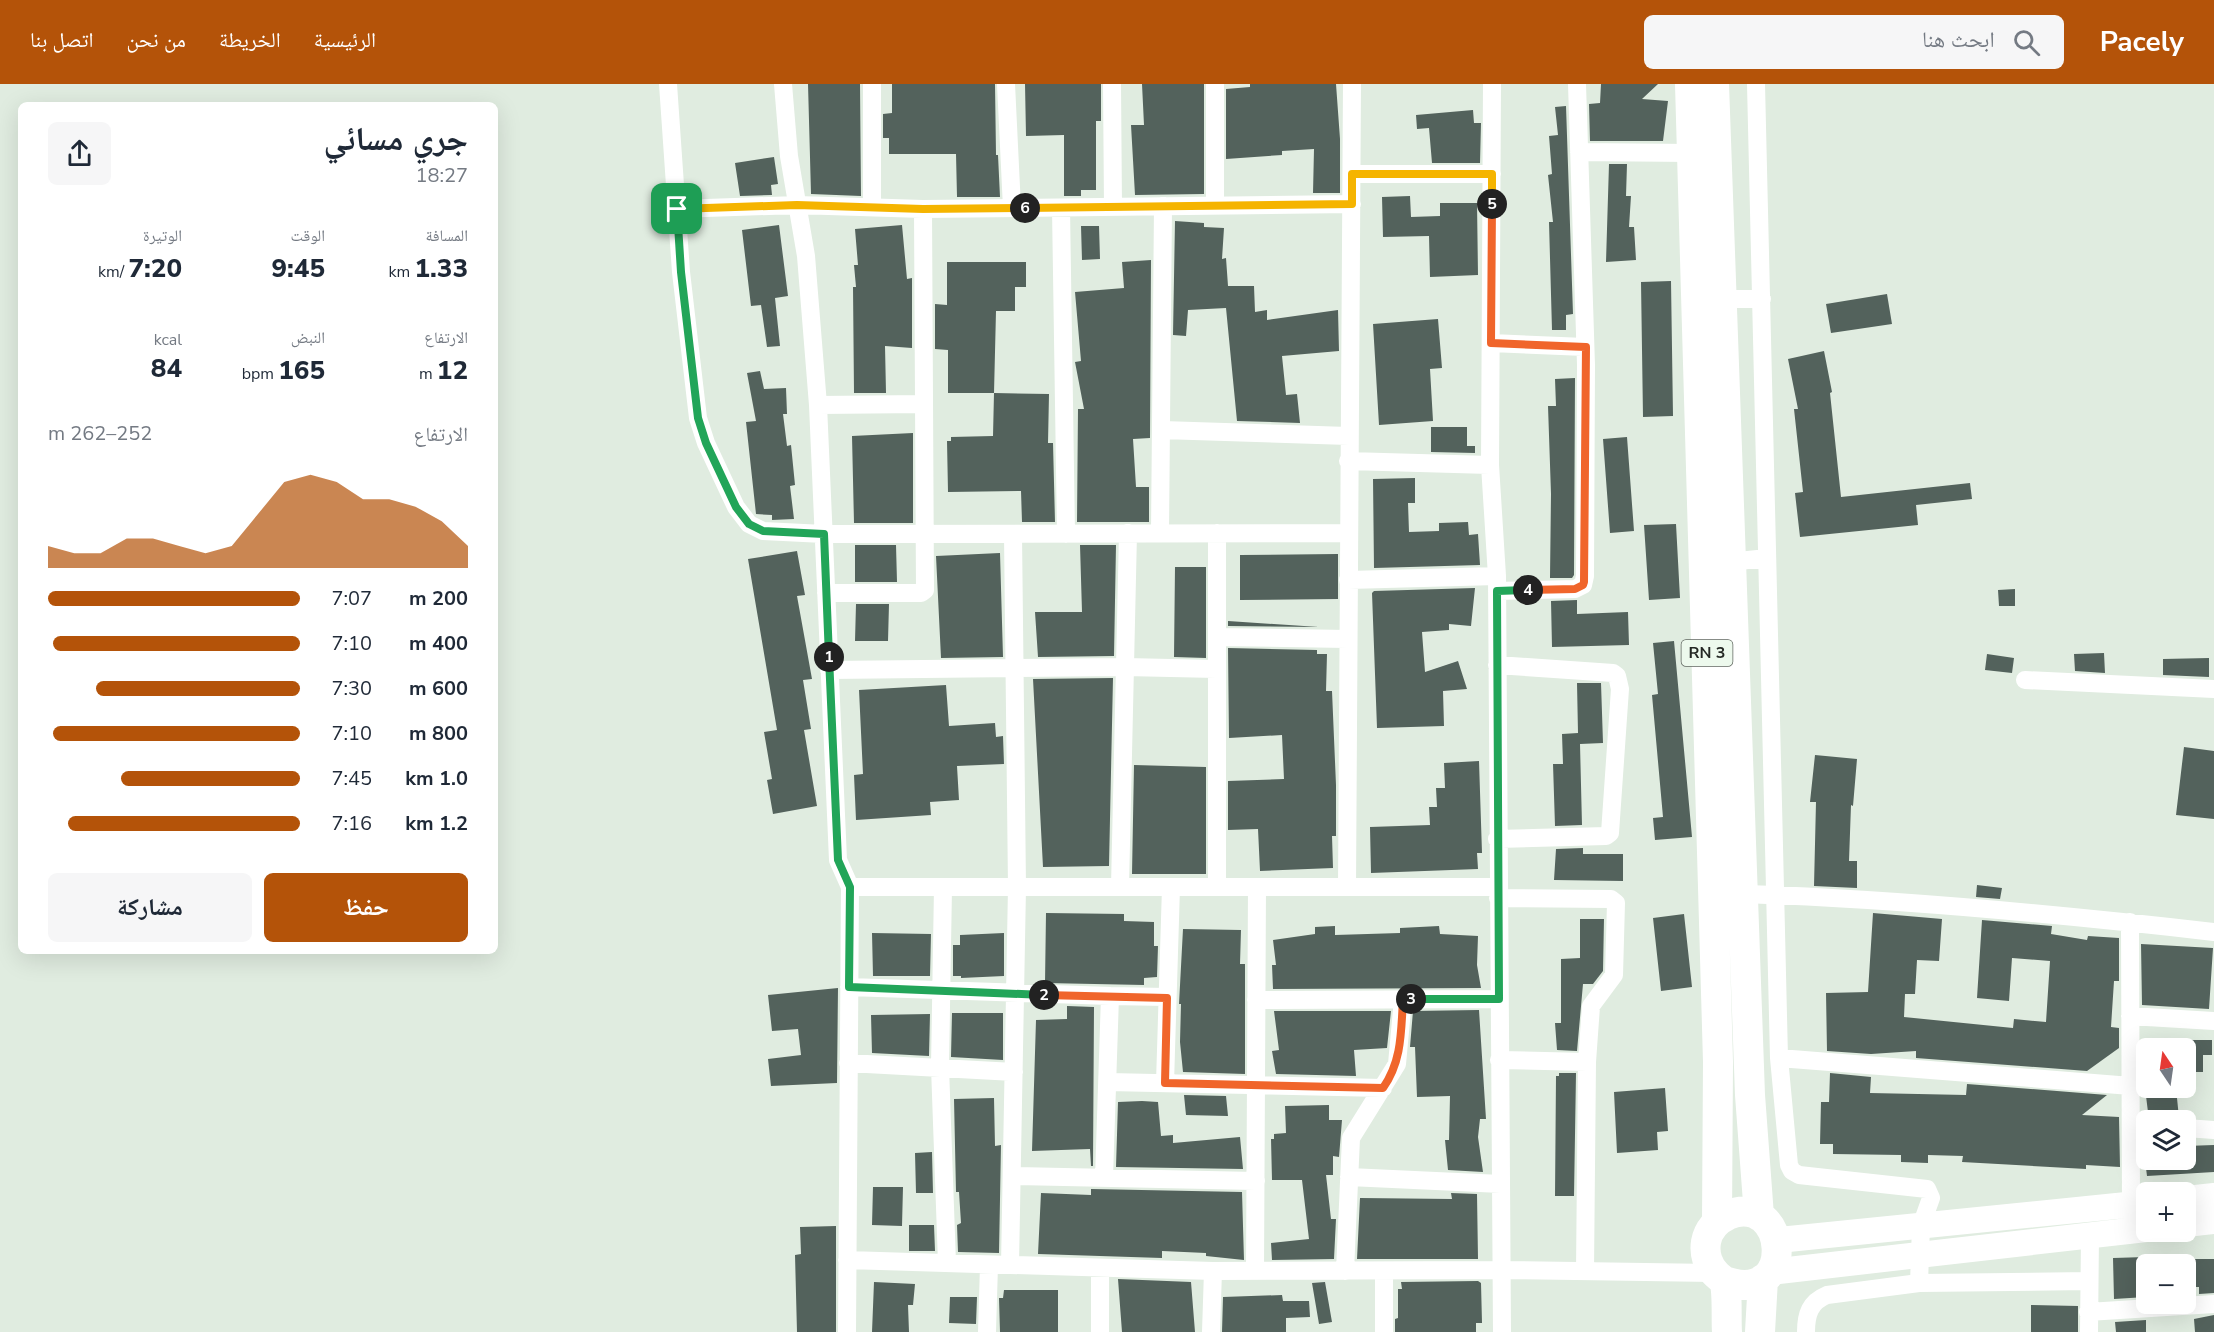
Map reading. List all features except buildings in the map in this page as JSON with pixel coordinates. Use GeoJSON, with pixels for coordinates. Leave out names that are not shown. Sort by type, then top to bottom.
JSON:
{"type":"FeatureCollection","features":[{"type":"Feature","properties":{"kind":"highway","name":"RN 3"},"geometry":{"type":"LineString","coordinates":[[1690,84],[1718,1062],[1717,1221]]}},
{"type":"Feature","properties":{"kind":"highway","name":"RN 3"},"geometry":{"type":"LineString","coordinates":[[1714,84],[1723,299],[1729,562],[1750,1095],[1759,1216]]}},
{"type":"Feature","properties":{"kind":"highway"},"geometry":{"type":"LineString","coordinates":[[1727,1332],[1719,1277],[1708,1263],[1706,1241],[1717,1221],[1730,1214],[1744,1212],[1759,1216],[1771,1226],[1778,1240],[1779,1251],[1767,1275],[1760,1332]]}},
{"type":"Feature","properties":{"kind":"highway"},"geometry":{"type":"LineString","coordinates":[[1719,1277],[1743,1285],[1767,1275]]}},
{"type":"Feature","properties":{"kind":"main road"},"geometry":{"type":"LineString","coordinates":[[2196,1198],[2214,1196]]}},
{"type":"Feature","properties":{"kind":"main road"},"geometry":{"type":"LineString","coordinates":[[1778,1240],[2136,1204]]}},
{"type":"Feature","properties":{"kind":"main road"},"geometry":{"type":"LineString","coordinates":[[2196,1223],[2214,1221]]}},
{"type":"Feature","properties":{"kind":"main road"},"geometry":{"type":"LineString","coordinates":[[1767,1275],[1920,1254],[2136,1229]]}},
{"type":"Feature","properties":{"kind":"street"},"geometry":{"type":"LineString","coordinates":[[668,84],[681,272],[698,418],[706,443],[736,507],[749,524],[763,531],[824,534],[1348,533]]}},
{"type":"Feature","properties":{"kind":"street"},"geometry":{"type":"LineString","coordinates":[[783,84],[797,205],[806,256],[818,405],[838,860],[850,887],[847,1332]]}},
{"type":"Feature","properties":{"kind":"street"},"geometry":{"type":"LineString","coordinates":[[872,84],[872,207]]}},
{"type":"Feature","properties":{"kind":"street"},"geometry":{"type":"LineString","coordinates":[[1006,84],[1012,208]]}},
{"type":"Feature","properties":{"kind":"street"},"geometry":{"type":"LineString","coordinates":[[1112,84],[1113,207]]}},
{"type":"Feature","properties":{"kind":"street"},"geometry":{"type":"LineString","coordinates":[[1215,84],[1215,206]]}},
{"type":"Feature","properties":{"kind":"street"},"geometry":{"type":"LineString","coordinates":[[1347,887],[1348,436],[1352,84]]}},
{"type":"Feature","properties":{"kind":"street"},"geometry":{"type":"LineString","coordinates":[[1492,84],[1490,465],[1497,584],[1502,1332]]}},
{"type":"Feature","properties":{"kind":"street"},"geometry":{"type":"LineString","coordinates":[[1348,580],[1497,584],[1575,589],[1583,585],[1586,576],[1586,347],[1577,84]]}},
{"type":"Feature","properties":{"kind":"street"},"geometry":{"type":"LineString","coordinates":[[1756,84],[1779,1058],[1789,1165],[1792,1172],[1799,1175],[1927,1189],[1931,1198],[1921,1226],[1919,1283]]}},
{"type":"Feature","properties":{"kind":"street"},"geometry":{"type":"LineString","coordinates":[[1579,152],[1692,153]]}},
{"type":"Feature","properties":{"kind":"street"},"geometry":{"type":"LineString","coordinates":[[1352,174],[1492,174]]}},
{"type":"Feature","properties":{"kind":"street"},"geometry":{"type":"LineString","coordinates":[[677,209],[797,205],[923,209],[1352,204]]}},
{"type":"Feature","properties":{"kind":"street"},"geometry":{"type":"LineString","coordinates":[[1160,533],[1163,206]]}},
{"type":"Feature","properties":{"kind":"street"},"geometry":{"type":"LineString","coordinates":[[1061,208],[1066,534]]}},
{"type":"Feature","properties":{"kind":"street"},"geometry":{"type":"LineString","coordinates":[[826,593],[924,591],[926,534],[923,209]]}},
{"type":"Feature","properties":{"kind":"street"},"geometry":{"type":"LineString","coordinates":[[1723,299],[1761,298]]}},
{"type":"Feature","properties":{"kind":"street"},"geometry":{"type":"LineString","coordinates":[[1491,343],[1586,347]]}},
{"type":"Feature","properties":{"kind":"street"},"geometry":{"type":"LineString","coordinates":[[818,405],[924,404]]}},
{"type":"Feature","properties":{"kind":"street"},"geometry":{"type":"LineString","coordinates":[[1162,430],[1348,436]]}},
{"type":"Feature","properties":{"kind":"street"},"geometry":{"type":"LineString","coordinates":[[1348,461],[1490,465]]}},
{"type":"Feature","properties":{"kind":"street"},"geometry":{"type":"LineString","coordinates":[[1120,887],[1128,533]]}},
{"type":"Feature","properties":{"kind":"street"},"geometry":{"type":"LineString","coordinates":[[1217,533],[1217,887]]}},
{"type":"Feature","properties":{"kind":"street"},"geometry":{"type":"LineString","coordinates":[[1010,1265],[1017,887],[1013,534]]}},
{"type":"Feature","properties":{"kind":"street"},"geometry":{"type":"LineString","coordinates":[[1729,562],[1767,558]]}},
{"type":"Feature","properties":{"kind":"street"},"geometry":{"type":"LineString","coordinates":[[1217,637],[1348,639]]}},
{"type":"Feature","properties":{"kind":"street"},"geometry":{"type":"LineString","coordinates":[[1497,664],[1613,673],[1617,676],[1620,689],[1610,834],[1497,839]]}},
{"type":"Feature","properties":{"kind":"street"},"geometry":{"type":"LineString","coordinates":[[829,670],[1125,667],[1217,669]]}},
{"type":"Feature","properties":{"kind":"street"},"geometry":{"type":"LineString","coordinates":[[2025,680],[2214,689]]}},
{"type":"Feature","properties":{"kind":"street"},"geometry":{"type":"LineString","coordinates":[[850,887],[1347,887],[1611,898],[1616,903],[1614,975],[1592,1006],[1587,1062],[1585,1271]]}},
{"type":"Feature","properties":{"kind":"street"},"geometry":{"type":"LineString","coordinates":[[943,887],[940,1067],[946,1263]]}},
{"type":"Feature","properties":{"kind":"street"},"geometry":{"type":"LineString","coordinates":[[1165,1083],[1171,887]]}},
{"type":"Feature","properties":{"kind":"street"},"geometry":{"type":"LineString","coordinates":[[1255,1271],[1258,1083],[1257,887]]}},
{"type":"Feature","properties":{"kind":"street"},"geometry":{"type":"LineString","coordinates":[[1743,894],[1848,898],[2130,922],[2214,932]]}},
{"type":"Feature","properties":{"kind":"street"},"geometry":{"type":"LineString","coordinates":[[2130,922],[2131,1086],[2136,1114]]}},
{"type":"Feature","properties":{"kind":"street"},"geometry":{"type":"LineString","coordinates":[[849,987],[1167,998]]}},
{"type":"Feature","properties":{"kind":"street"},"geometry":{"type":"LineString","coordinates":[[1104,1178],[1110,996]]}},
{"type":"Feature","properties":{"kind":"street"},"geometry":{"type":"LineString","coordinates":[[1345,1271],[1351,1138],[1392,1074],[1400,1053],[1403,999]]}},
{"type":"Feature","properties":{"kind":"street"},"geometry":{"type":"LineString","coordinates":[[1256,1000],[1499,999]]}},
{"type":"Feature","properties":{"kind":"street"},"geometry":{"type":"LineString","coordinates":[[2130,1016],[2214,1021]]}},
{"type":"Feature","properties":{"kind":"street"},"geometry":{"type":"LineString","coordinates":[[1779,1058],[2131,1086]]}},
{"type":"Feature","properties":{"kind":"street"},"geometry":{"type":"LineString","coordinates":[[1499,1060],[1587,1062]]}},
{"type":"Feature","properties":{"kind":"street"},"geometry":{"type":"LineString","coordinates":[[848,1062],[1014,1072]]}},
{"type":"Feature","properties":{"kind":"street"},"geometry":{"type":"LineString","coordinates":[[1108,1082],[1258,1083],[1383,1088]]}},
{"type":"Feature","properties":{"kind":"street"},"geometry":{"type":"LineString","coordinates":[[2196,1129],[2214,1130]]}},
{"type":"Feature","properties":{"kind":"street"},"geometry":{"type":"LineString","coordinates":[[1012,1176],[1256,1181]]}},
{"type":"Feature","properties":{"kind":"street"},"geometry":{"type":"LineString","coordinates":[[1349,1177],[1501,1184]]}},
{"type":"Feature","properties":{"kind":"street"},"geometry":{"type":"LineString","coordinates":[[2089,1332],[2090,1235]]}},
{"type":"Feature","properties":{"kind":"street"},"geometry":{"type":"LineString","coordinates":[[847,1260],[1213,1271],[1501,1270],[1719,1277]]}},
{"type":"Feature","properties":{"kind":"street"},"geometry":{"type":"LineString","coordinates":[[987,1332],[989,1265]]}},
{"type":"Feature","properties":{"kind":"street"},"geometry":{"type":"LineString","coordinates":[[1100,1268],[1100,1332]]}},
{"type":"Feature","properties":{"kind":"street"},"geometry":{"type":"LineString","coordinates":[[1211,1332],[1213,1271]]}},
{"type":"Feature","properties":{"kind":"street"},"geometry":{"type":"LineString","coordinates":[[1384,1271],[1384,1332]]}},
{"type":"Feature","properties":{"kind":"street"},"geometry":{"type":"LineString","coordinates":[[1806,1332],[1809,1308],[1817,1299],[1827,1295],[1919,1283],[2089,1281]]}},
{"type":"Feature","properties":{"kind":"street"},"geometry":{"type":"LineString","coordinates":[[2088,1312],[2214,1304]]}},
{"type":"Feature","properties":{"kind":"route"},"geometry":{"type":"LineString","coordinates":[[1352,174],[1492,174],[1491,343],[1586,347],[1586,576],[1583,585],[1575,589],[1497,591],[1499,999],[1403,999],[1400,1053],[1397,1064],[1383,1088],[1258,1083],[1165,1083],[1167,998],[849,987],[850,887],[838,860],[836,842],[824,534],[763,531],[749,524],[736,507],[706,443],[698,418],[681,272],[677,209],[797,205],[923,209],[1352,204],[1352,174]]}}]}
